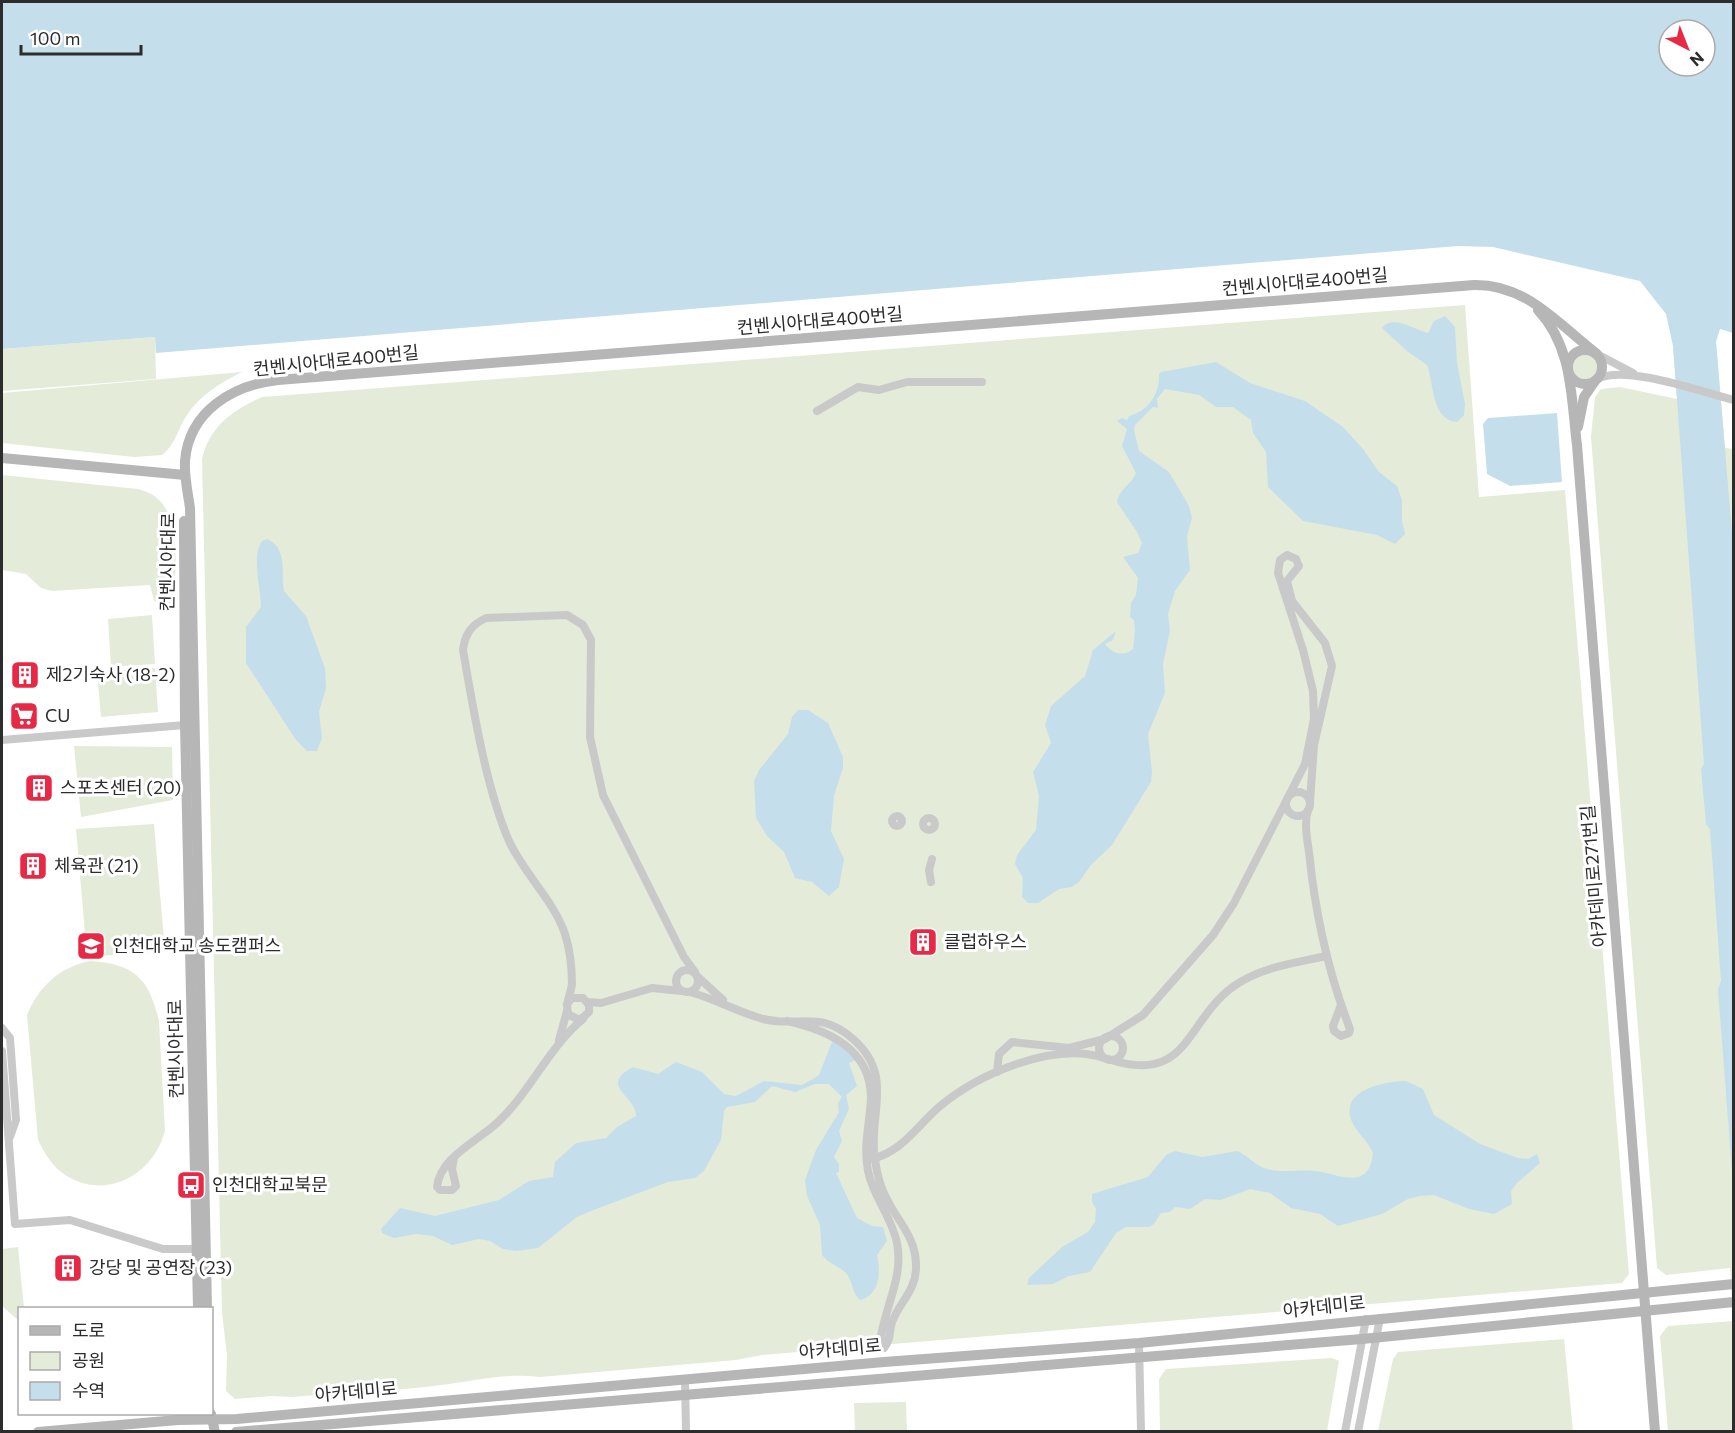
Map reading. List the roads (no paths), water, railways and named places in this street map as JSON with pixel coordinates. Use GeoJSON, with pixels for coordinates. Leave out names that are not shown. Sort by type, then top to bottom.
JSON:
{"type":"FeatureCollection","features":[{"type":"Feature","properties":{"kind":"main road","name":"컨벤시아대로400번길"},"geometry":{"type":"LineString","coordinates":[[187,491],[185,475],[188,445],[197,425],[207,412],[229,394],[264,382],[1474,285],[1488,285],[1512,291],[1550,313],[1597,354]]}},
{"type":"Feature","properties":{"kind":"main road"},"geometry":{"type":"LineString","coordinates":[[1531,302],[1557,334],[1569,372],[1578,383],[1586,385],[1596,380]]}},
{"type":"Feature","properties":{"kind":"main road"},"geometry":{"type":"LineString","coordinates":[[1587,350],[1597,354],[1603,367],[1584,398],[1577,445],[1569,360],[1576,352],[1587,350]]}},
{"type":"Feature","properties":{"kind":"main road","name":"아카데미로271번길"},"geometry":{"type":"LineString","coordinates":[[1577,445],[1655,1431]]}},
{"type":"Feature","properties":{"kind":"main road"},"geometry":{"type":"LineString","coordinates":[[2,458],[185,475]]}},
{"type":"Feature","properties":{"kind":"main road","name":"컨벤시아대로"},"geometry":{"type":"LineString","coordinates":[[187,491],[183,537],[185,725],[198,1307]]}},
{"type":"Feature","properties":{"kind":"main road","name":"컨벤시아대로"},"geometry":{"type":"LineString","coordinates":[[187,491],[190,508],[207,1307]]}},
{"type":"Feature","properties":{"kind":"main road"},"geometry":{"type":"LineString","coordinates":[[1645,1304],[1731,1285]]}},
{"type":"Feature","properties":{"kind":"main road"},"geometry":{"type":"LineString","coordinates":[[1645,1304],[1732,1303]]}},
{"type":"Feature","properties":{"kind":"main road","name":"아카데미로"},"geometry":{"type":"LineString","coordinates":[[38,1431],[206,1416],[237,1419],[685,1379],[1139,1343],[1366,1319],[1645,1304]]}},
{"type":"Feature","properties":{"kind":"main road","name":"아카데미로"},"geometry":{"type":"LineString","coordinates":[[236,1431],[1376,1338],[1645,1304]]}},
{"type":"Feature","properties":{"kind":"main road"},"geometry":{"type":"LineString","coordinates":[[199,1431],[206,1416]]}},
{"type":"Feature","properties":{"kind":"main road"},"geometry":{"type":"LineString","coordinates":[[206,1416],[215,1431]]}},
{"type":"Feature","properties":{"kind":"street"},"geometry":{"type":"LineString","coordinates":[[1597,354],[1646,378]]}},
{"type":"Feature","properties":{"kind":"street"},"geometry":{"type":"LineString","coordinates":[[1596,380],[1616,374],[1646,378],[1733,399]]}},
{"type":"Feature","properties":{"kind":"street"},"geometry":{"type":"LineString","coordinates":[[817,411],[858,387],[879,390],[908,382],[982,382]]}},
{"type":"Feature","properties":{"kind":"street"},"geometry":{"type":"LineString","coordinates":[[997,1072],[999,1054],[1012,1042],[1069,1048],[1106,1038],[1125,1029],[1149,1009],[1213,935],[1234,903],[1308,757],[1314,707],[1311,676],[1278,573],[1280,560],[1287,555],[1296,558],[1299,566],[1287,581],[1289,595],[1325,643],[1332,666],[1314,745],[1309,806],[1303,818],[1326,956],[1341,1005]]}},
{"type":"Feature","properties":{"kind":"street"},"geometry":{"type":"LineString","coordinates":[[558,1042],[572,988],[570,961],[561,924],[548,900],[519,861],[503,827],[493,792],[464,650],[466,634],[478,621],[486,618],[567,615],[579,620],[587,629],[591,646],[590,737],[598,780],[610,811],[684,957],[697,974],[729,1005]]}},
{"type":"Feature","properties":{"kind":"street"},"geometry":{"type":"LineString","coordinates":[[2,740],[185,725]]}},
{"type":"Feature","properties":{"kind":"street"},"geometry":{"type":"LineString","coordinates":[[1289,812],[1288,798],[1294,793],[1302,793],[1309,806]]}},
{"type":"Feature","properties":{"kind":"street"},"geometry":{"type":"LineString","coordinates":[[1278,816],[1284,811],[1303,818]]}},
{"type":"Feature","properties":{"kind":"street"},"geometry":{"type":"LineString","coordinates":[[931,882],[929,870],[932,859]]}},
{"type":"Feature","properties":{"kind":"street"},"geometry":{"type":"LineString","coordinates":[[871,1159],[893,1152],[924,1121],[954,1096],[997,1072],[1028,1061],[1064,1054],[1085,1053],[1132,1066],[1160,1062],[1180,1050],[1216,1002],[1240,982],[1272,968],[1326,956]]}},
{"type":"Feature","properties":{"kind":"street"},"geometry":{"type":"LineString","coordinates":[[667,988],[676,981],[684,957]]}},
{"type":"Feature","properties":{"kind":"street"},"geometry":{"type":"LineString","coordinates":[[681,971],[688,969],[697,974]]}},
{"type":"Feature","properties":{"kind":"street"},"geometry":{"type":"LineString","coordinates":[[686,991],[698,984],[697,974]]}},
{"type":"Feature","properties":{"kind":"street"},"geometry":{"type":"LineString","coordinates":[[676,981],[686,991]]}},
{"type":"Feature","properties":{"kind":"street"},"geometry":{"type":"LineString","coordinates":[[572,988],[580,997],[594,1004],[638,990],[667,988],[686,991],[763,1019],[818,1020],[839,1028],[858,1050],[870,1088],[866,1134],[874,1191],[894,1233],[899,1257],[896,1285],[882,1328],[880,1342],[884,1348],[889,1342],[896,1315],[912,1290],[916,1275],[915,1255],[912,1239],[882,1189],[871,1159]]}},
{"type":"Feature","properties":{"kind":"street"},"geometry":{"type":"LineString","coordinates":[[567,1007],[572,998],[580,997]]}},
{"type":"Feature","properties":{"kind":"street"},"geometry":{"type":"LineString","coordinates":[[454,1158],[511,1109],[534,1081],[558,1042],[608,1001]]}},
{"type":"Feature","properties":{"kind":"street"},"geometry":{"type":"LineString","coordinates":[[586,1017],[590,1009],[588,1002]]}},
{"type":"Feature","properties":{"kind":"street"},"geometry":{"type":"LineString","coordinates":[[567,1007],[572,1018],[586,1017]]}},
{"type":"Feature","properties":{"kind":"street"},"geometry":{"type":"LineString","coordinates":[[787,1021],[832,1035],[858,1050]]}},
{"type":"Feature","properties":{"kind":"street"},"geometry":{"type":"LineString","coordinates":[[2,1028],[10,1038],[16,1120],[9,1138]]}},
{"type":"Feature","properties":{"kind":"street"},"geometry":{"type":"LineString","coordinates":[[832,1035],[839,1028]]}},
{"type":"Feature","properties":{"kind":"street"},"geometry":{"type":"LineString","coordinates":[[1106,1059],[1118,1058],[1125,1029]]}},
{"type":"Feature","properties":{"kind":"street"},"geometry":{"type":"LineString","coordinates":[[1106,1038],[1116,1038],[1122,1047],[1124,1059],[1132,1066]]}},
{"type":"Feature","properties":{"kind":"street"},"geometry":{"type":"LineString","coordinates":[[1106,1038],[1100,1048],[1106,1059]]}},
{"type":"Feature","properties":{"kind":"street"},"geometry":{"type":"LineString","coordinates":[[2,1051],[15,1224],[69,1220],[163,1249],[196,1249]]}},
{"type":"Feature","properties":{"kind":"street"},"geometry":{"type":"LineString","coordinates":[[899,1257],[915,1255]]}},
{"type":"Feature","properties":{"kind":"street"},"geometry":{"type":"LineString","coordinates":[[896,1285],[912,1290]]}},
{"type":"Feature","properties":{"kind":"street"},"geometry":{"type":"LineString","coordinates":[[1358,1431],[1380,1318]]}},
{"type":"Feature","properties":{"kind":"street"},"geometry":{"type":"LineString","coordinates":[[1345,1431],[1366,1319]]}},
{"type":"Feature","properties":{"kind":"street"},"geometry":{"type":"LineString","coordinates":[[1139,1343],[1141,1431]]}},
{"type":"Feature","properties":{"kind":"street"},"geometry":{"type":"LineString","coordinates":[[685,1379],[686,1431]]}},
{"type":"Feature","properties":{"kind":"water"},"geometry":{"type":"Polygon","coordinates":[[[2,2],[1733,2],[1733,333],[1720,329],[1716,342],[1734,556],[1733,1184],[1718,989],[1721,981],[1710,829],[1706,824],[1701,769],[1704,764],[1673,346],[1666,314],[1640,281],[1493,247],[1458,246],[156,353],[155,337],[2,349],[2,2]]]}},
{"type":"Feature","properties":{"kind":"water"},"geometry":{"type":"Polygon","coordinates":[[[1445,316],[1455,327],[1457,363],[1465,404],[1464,415],[1457,422],[1442,415],[1438,408],[1427,365],[1407,351],[1382,328],[1392,322],[1428,333],[1434,321],[1445,316]]]}},
{"type":"Feature","properties":{"kind":"water"},"geometry":{"type":"Polygon","coordinates":[[[1216,362],[1250,383],[1305,401],[1343,427],[1363,449],[1379,472],[1397,486],[1402,500],[1402,521],[1405,534],[1395,544],[1377,535],[1303,521],[1268,487],[1266,452],[1253,433],[1251,420],[1233,407],[1216,407],[1199,395],[1165,389],[1157,399],[1158,408],[1153,407],[1135,425],[1134,430],[1139,451],[1169,472],[1189,506],[1192,518],[1187,536],[1190,570],[1175,591],[1168,614],[1170,631],[1163,664],[1165,693],[1148,734],[1151,782],[1112,845],[1091,865],[1079,882],[1072,887],[1059,889],[1038,903],[1028,903],[1022,897],[1023,878],[1015,864],[1017,855],[1036,830],[1039,796],[1033,772],[1051,743],[1045,725],[1051,706],[1085,676],[1093,650],[1116,631],[1113,640],[1105,644],[1115,652],[1122,654],[1133,649],[1135,630],[1134,620],[1130,617],[1131,603],[1136,595],[1138,578],[1123,557],[1138,553],[1142,543],[1117,502],[1136,473],[1122,446],[1127,429],[1117,421],[1122,418],[1127,420],[1129,416],[1136,414],[1152,401],[1161,372],[1216,362]]]}},
{"type":"Feature","properties":{"kind":"water"},"geometry":{"type":"Polygon","coordinates":[[[1557,413],[1562,482],[1510,486],[1487,474],[1483,424],[1488,418],[1557,413]]]}},
{"type":"Feature","properties":{"kind":"water"},"geometry":{"type":"Polygon","coordinates":[[[267,539],[278,548],[282,562],[284,591],[306,616],[325,668],[326,688],[319,712],[322,738],[317,751],[307,751],[296,740],[246,663],[246,627],[261,607],[257,555],[262,541],[267,539]]]}},
{"type":"Feature","properties":{"kind":"water"},"geometry":{"type":"Polygon","coordinates":[[[798,710],[808,710],[828,723],[843,757],[843,768],[834,796],[831,831],[844,859],[839,887],[829,896],[812,882],[795,878],[784,852],[767,836],[756,818],[754,781],[759,770],[788,734],[792,717],[798,710]]]}},
{"type":"Feature","properties":{"kind":"water"},"geometry":{"type":"Polygon","coordinates":[[[833,1039],[856,1060],[849,1063],[857,1086],[846,1095],[849,1109],[839,1131],[842,1141],[834,1157],[839,1164],[839,1172],[836,1173],[857,1218],[872,1226],[883,1227],[887,1241],[877,1255],[879,1275],[875,1288],[867,1297],[860,1300],[846,1273],[822,1255],[820,1225],[807,1196],[805,1180],[816,1150],[839,1112],[838,1103],[842,1097],[829,1084],[815,1084],[795,1092],[772,1086],[755,1102],[727,1107],[724,1111],[721,1140],[704,1171],[695,1178],[668,1182],[577,1217],[538,1248],[516,1251],[503,1249],[490,1241],[479,1239],[452,1245],[433,1236],[416,1234],[394,1238],[382,1233],[381,1229],[400,1208],[435,1216],[499,1200],[529,1181],[553,1177],[555,1162],[576,1143],[606,1138],[617,1127],[636,1116],[635,1109],[618,1086],[618,1080],[633,1067],[658,1074],[676,1062],[702,1072],[724,1094],[736,1096],[764,1081],[802,1085],[813,1079],[819,1075],[833,1039]]]}},
{"type":"Feature","properties":{"kind":"water"},"geometry":{"type":"Polygon","coordinates":[[[1406,1081],[1423,1089],[1434,1115],[1480,1144],[1518,1158],[1528,1159],[1537,1154],[1540,1163],[1511,1191],[1512,1204],[1494,1214],[1469,1209],[1434,1195],[1420,1196],[1408,1199],[1382,1214],[1338,1226],[1320,1214],[1291,1208],[1270,1193],[1250,1189],[1221,1200],[1205,1199],[1190,1209],[1175,1207],[1170,1212],[1161,1213],[1154,1224],[1149,1227],[1126,1227],[1116,1233],[1090,1272],[1069,1276],[1053,1284],[1027,1285],[1029,1278],[1062,1247],[1088,1232],[1095,1222],[1096,1209],[1092,1202],[1092,1194],[1148,1177],[1166,1155],[1175,1151],[1202,1157],[1237,1151],[1261,1167],[1270,1170],[1315,1171],[1342,1177],[1359,1177],[1370,1165],[1373,1153],[1352,1122],[1349,1111],[1352,1102],[1357,1095],[1376,1086],[1406,1081]]]}},
{"type":"Feature","properties":{"kind":"place","name":"제2기숙사 (18-2)"},"geometry":{"type":"Point","coordinates":[25,675]}},
{"type":"Feature","properties":{"kind":"place","name":"CU"},"geometry":{"type":"Point","coordinates":[24,716]}},
{"type":"Feature","properties":{"kind":"place","name":"스포츠센터 (20)"},"geometry":{"type":"Point","coordinates":[39,788]}},
{"type":"Feature","properties":{"kind":"place","name":"체육관 (21)"},"geometry":{"type":"Point","coordinates":[33,866]}},
{"type":"Feature","properties":{"kind":"place","name":"클럽하우스"},"geometry":{"type":"Point","coordinates":[923,942]}},
{"type":"Feature","properties":{"kind":"place","name":"인천대학교 송도캠퍼스"},"geometry":{"type":"Point","coordinates":[91,946]}},
{"type":"Feature","properties":{"kind":"place","name":"인천대학교북문"},"geometry":{"type":"Point","coordinates":[191,1185]}},
{"type":"Feature","properties":{"kind":"place","name":"강당 및 공연장 (23)"},"geometry":{"type":"Point","coordinates":[68,1268]}}]}
